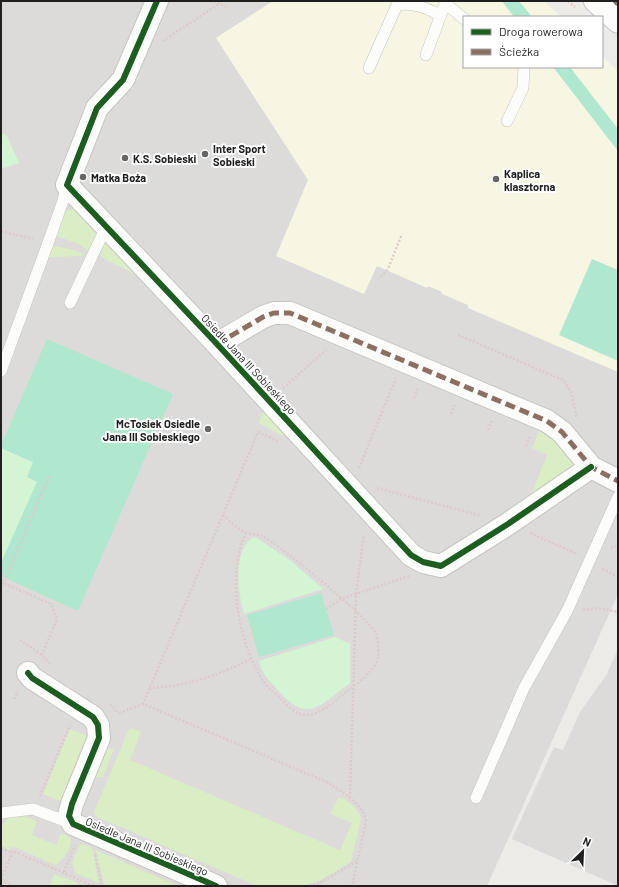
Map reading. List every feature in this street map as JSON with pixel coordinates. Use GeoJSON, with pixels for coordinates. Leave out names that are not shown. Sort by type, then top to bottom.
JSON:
{"type":"FeatureCollection","features":[{"type":"Feature","properties":{"kind":"street"},"geometry":{"type":"LineString","coordinates":[[66,185],[98,108],[123,80],[156,1]]}},
{"type":"Feature","properties":{"kind":"street"},"geometry":{"type":"LineString","coordinates":[[595,1],[618,22]]}},
{"type":"Feature","properties":{"kind":"street","name":"Osiedle Jana III Sobieskiego"},"geometry":{"type":"LineString","coordinates":[[66,185],[217,344],[411,554],[423,562],[441,566],[508,524],[591,467]]}},
{"type":"Feature","properties":{"kind":"street","name":"Osiedle Jana III Sobieskiego"},"geometry":{"type":"LineString","coordinates":[[217,344],[263,317],[274,313],[290,313],[547,421],[562,432],[591,467],[618,481]]}},
{"type":"Feature","properties":{"kind":"street","name":"Osiedle Jana III Sobieskiego"},"geometry":{"type":"LineString","coordinates":[[28,673],[32,678],[93,716],[98,724],[99,738],[72,804],[69,816],[73,824],[216,886]]}},
{"type":"Feature","properties":{"kind":"lane"},"geometry":{"type":"LineString","coordinates":[[426,55],[445,2],[463,18]]}},
{"type":"Feature","properties":{"kind":"lane"},"geometry":{"type":"LineString","coordinates":[[369,68],[397,5],[406,3],[424,7],[440,14]]}},
{"type":"Feature","properties":{"kind":"lane"},"geometry":{"type":"LineString","coordinates":[[507,121],[523,88],[524,68]]}},
{"type":"Feature","properties":{"kind":"lane"},"geometry":{"type":"LineString","coordinates":[[1,371],[63,201],[66,185]]}},
{"type":"Feature","properties":{"kind":"lane"},"geometry":{"type":"LineString","coordinates":[[70,303],[106,227]]}},
{"type":"Feature","properties":{"kind":"lane"},"geometry":{"type":"LineString","coordinates":[[476,798],[524,688],[567,611],[618,497]]}},
{"type":"Feature","properties":{"kind":"lane"},"geometry":{"type":"LineString","coordinates":[[1,813],[33,809],[73,824]]}},
{"type":"Feature","properties":{"kind":"path"},"geometry":{"type":"LineString","coordinates":[[210,1],[220,3],[229,8]]}},
{"type":"Feature","properties":{"kind":"path"},"geometry":{"type":"LineString","coordinates":[[156,45],[220,3]]}},
{"type":"Feature","properties":{"kind":"path"},"geometry":{"type":"LineString","coordinates":[[1,231],[48,243]]}},
{"type":"Feature","properties":{"kind":"path"},"geometry":{"type":"LineString","coordinates":[[381,277],[388,269],[402,234]]}},
{"type":"Feature","properties":{"kind":"path"},"geometry":{"type":"LineString","coordinates":[[270,401],[342,335]]}},
{"type":"Feature","properties":{"kind":"path"},"geometry":{"type":"LineString","coordinates":[[458,335],[563,380],[571,392],[579,426]]}},
{"type":"Feature","properties":{"kind":"path"},"geometry":{"type":"LineString","coordinates":[[358,470],[397,376]]}},
{"type":"Feature","properties":{"kind":"path"},"geometry":{"type":"LineString","coordinates":[[285,444],[258,432],[143,704],[329,783],[350,798],[365,813],[366,822],[352,886]]}},
{"type":"Feature","properties":{"kind":"path"},"geometry":{"type":"LineString","coordinates":[[1,588],[50,475]]}},
{"type":"Feature","properties":{"kind":"path"},"geometry":{"type":"LineString","coordinates":[[375,487],[508,524],[590,559]]}},
{"type":"Feature","properties":{"kind":"path"},"geometry":{"type":"LineString","coordinates":[[350,798],[356,594],[368,508]]}},
{"type":"Feature","properties":{"kind":"path"},"geometry":{"type":"LineString","coordinates":[[223,515],[246,533],[255,533],[264,537],[300,563],[356,612],[376,634],[378,658],[375,666],[353,686],[321,711],[305,715],[297,713],[276,695],[264,682],[251,659],[243,637],[238,603],[236,570],[239,548],[246,533]]}},
{"type":"Feature","properties":{"kind":"path"},"geometry":{"type":"LineString","coordinates":[[326,609],[341,599],[413,575]]}},
{"type":"Feature","properties":{"kind":"path"},"geometry":{"type":"LineString","coordinates":[[2,583],[51,604],[57,619],[42,655]]}},
{"type":"Feature","properties":{"kind":"path"},"geometry":{"type":"LineString","coordinates":[[567,611],[599,608],[618,612]]}},
{"type":"Feature","properties":{"kind":"path"},"geometry":{"type":"LineString","coordinates":[[20,640],[42,655],[54,669]]}},
{"type":"Feature","properties":{"kind":"path"},"geometry":{"type":"LineString","coordinates":[[149,688],[163,688],[205,678],[229,670],[251,659]]}},
{"type":"Feature","properties":{"kind":"path"},"geometry":{"type":"LineString","coordinates":[[276,695],[280,692]]}},
{"type":"Feature","properties":{"kind":"path"},"geometry":{"type":"LineString","coordinates":[[104,700],[118,713]]}},
{"type":"Feature","properties":{"kind":"path"},"geometry":{"type":"LineString","coordinates":[[33,809],[71,724]]}},
{"type":"Feature","properties":{"kind":"path"},"geometry":{"type":"LineString","coordinates":[[1,848],[13,851],[86,884],[94,886]]}},
{"type":"Feature","properties":{"kind":"path"},"geometry":{"type":"LineString","coordinates":[[94,848],[102,886]]}},
{"type":"Feature","properties":{"kind":"path"},"geometry":{"type":"LineString","coordinates":[[10,884],[1,880],[13,852]]}},
{"type":"Feature","properties":{"kind":"path"},"geometry":{"type":"LineString","coordinates":[[309,886],[320,883],[357,861]]}},
{"type":"Feature","properties":{"kind":"shaded area"},"geometry":{"type":"Polygon","coordinates":[[[1,1],[536,1],[463,16],[463,68],[603,68],[618,76],[618,594],[487,886],[1,886],[1,1]]]}},
{"type":"Feature","properties":{"kind":"shaded area"},"geometry":{"type":"Polygon","coordinates":[[[273,1],[544,1],[560,16],[463,16],[463,68],[603,68],[603,57],[618,71],[618,372],[468,308],[468,305],[442,294],[442,292],[428,286],[427,288],[377,266],[364,294],[276,256],[308,180],[216,38],[273,1]]]}},
{"type":"Feature","properties":{"kind":"shaded area"},"geometry":{"type":"Polygon","coordinates":[[[618,649],[618,886],[512,839],[554,747],[563,750],[580,712],[607,674],[618,649]]]}},
{"type":"Feature","properties":{"kind":"green space"},"geometry":{"type":"Polygon","coordinates":[[[502,1],[519,1],[531,16],[513,16],[502,1]]]}},
{"type":"Feature","properties":{"kind":"green space"},"geometry":{"type":"Polygon","coordinates":[[[554,68],[571,68],[618,129],[618,151],[554,68]]]}},
{"type":"Feature","properties":{"kind":"green space"},"geometry":{"type":"Polygon","coordinates":[[[1,133],[7,136],[19,163],[1,169],[1,133]]]}},
{"type":"Feature","properties":{"kind":"green space"},"geometry":{"type":"Polygon","coordinates":[[[79,207],[98,231],[88,251],[79,244],[56,236],[64,212],[79,207]]]}},
{"type":"Feature","properties":{"kind":"green space"},"geometry":{"type":"Polygon","coordinates":[[[110,238],[138,276],[101,257],[102,247],[110,238]]]}},
{"type":"Feature","properties":{"kind":"green space"},"geometry":{"type":"Polygon","coordinates":[[[52,246],[70,249],[84,254],[81,256],[48,257],[52,246]]]}},
{"type":"Feature","properties":{"kind":"green space"},"geometry":{"type":"Polygon","coordinates":[[[592,259],[618,270],[618,361],[559,335],[592,259]]]}},
{"type":"Feature","properties":{"kind":"green space"},"geometry":{"type":"Polygon","coordinates":[[[47,339],[173,394],[78,611],[1,576],[1,563],[37,482],[27,477],[33,462],[1,448],[1,445],[47,339]]]}},
{"type":"Feature","properties":{"kind":"green space"},"geometry":{"type":"Polygon","coordinates":[[[265,408],[285,434],[281,435],[260,424],[259,421],[265,408]]]}},
{"type":"Feature","properties":{"kind":"green space"},"geometry":{"type":"Polygon","coordinates":[[[539,431],[552,438],[556,436],[576,464],[526,507],[547,455],[532,448],[539,431]]]}},
{"type":"Feature","properties":{"kind":"green space"},"geometry":{"type":"Polygon","coordinates":[[[1,448],[34,462],[37,482],[1,563],[1,448]]]}},
{"type":"Feature","properties":{"kind":"green space"},"geometry":{"type":"Polygon","coordinates":[[[255,537],[291,561],[323,589],[244,614],[239,583],[240,560],[243,550],[248,542],[255,537]]]}},
{"type":"Feature","properties":{"kind":"green space"},"geometry":{"type":"Polygon","coordinates":[[[321,593],[334,635],[259,657],[247,615],[321,593]]]}},
{"type":"Feature","properties":{"kind":"green space"},"geometry":{"type":"Polygon","coordinates":[[[335,637],[350,644],[350,683],[322,704],[314,708],[306,709],[298,707],[288,701],[269,680],[260,665],[259,661],[335,637]]]}},
{"type":"Feature","properties":{"kind":"green space"},"geometry":{"type":"Polygon","coordinates":[[[132,728],[141,732],[130,760],[340,850],[352,823],[330,814],[339,797],[346,800],[355,808],[361,818],[351,862],[321,880],[303,886],[257,886],[95,816],[94,812],[128,731],[132,728]]]}},
{"type":"Feature","properties":{"kind":"green space"},"geometry":{"type":"Polygon","coordinates":[[[70,729],[90,737],[62,800],[59,801],[43,794],[70,729]]]}},
{"type":"Feature","properties":{"kind":"green space"},"geometry":{"type":"Polygon","coordinates":[[[114,748],[103,777],[91,778],[103,750],[114,748]]]}},
{"type":"Feature","properties":{"kind":"green space"},"geometry":{"type":"Polygon","coordinates":[[[22,815],[37,821],[32,835],[56,845],[61,833],[71,838],[68,850],[58,863],[55,865],[17,848],[12,847],[9,850],[1,846],[1,832],[3,823],[9,818],[22,815]]]}},
{"type":"Feature","properties":{"kind":"green space"},"geometry":{"type":"Polygon","coordinates":[[[82,844],[92,848],[99,883],[75,873],[72,863],[80,845],[82,844]]]}},
{"type":"Feature","properties":{"kind":"green space"},"geometry":{"type":"Polygon","coordinates":[[[96,850],[178,886],[104,885],[96,850]]]}},
{"type":"Feature","properties":{"kind":"green space"},"geometry":{"type":"Polygon","coordinates":[[[54,874],[78,883],[80,886],[50,886],[54,874]]]}},
{"type":"Feature","properties":{"kind":"marked path"},"geometry":{"type":"LineString","coordinates":[[615,1],[618,4]]}},
{"type":"Feature","properties":{"kind":"marked path"},"geometry":{"type":"LineString","coordinates":[[217,344],[263,317],[274,313],[290,313],[547,421],[562,432],[591,467],[618,481]]}},
{"type":"Feature","properties":{"kind":"cycle path"},"geometry":{"type":"LineString","coordinates":[[157,1],[123,80],[97,108],[67,185],[217,344],[411,555],[423,562],[441,566],[508,524],[591,467]]}},
{"type":"Feature","properties":{"kind":"cycle path"},"geometry":{"type":"LineString","coordinates":[[28,673],[32,678],[93,717],[98,725],[99,738],[72,804],[69,816],[73,824],[216,886]]}},
{"type":"Feature","properties":{"kind":"place","name":"Inter Sport Sobieski"},"geometry":{"type":"Point","coordinates":[205,154]}},
{"type":"Feature","properties":{"kind":"place","name":"K.S. Sobieski"},"geometry":{"type":"Point","coordinates":[125,158]}},
{"type":"Feature","properties":{"kind":"place","name":"Matka Boża"},"geometry":{"type":"Point","coordinates":[83,177]}},
{"type":"Feature","properties":{"kind":"place","name":"Kaplica klasztorna"},"geometry":{"type":"Point","coordinates":[496,179]}},
{"type":"Feature","properties":{"kind":"place","name":"McTosiek Osiedle Jana III Sobieskiego"},"geometry":{"type":"Point","coordinates":[208,429]}}]}
